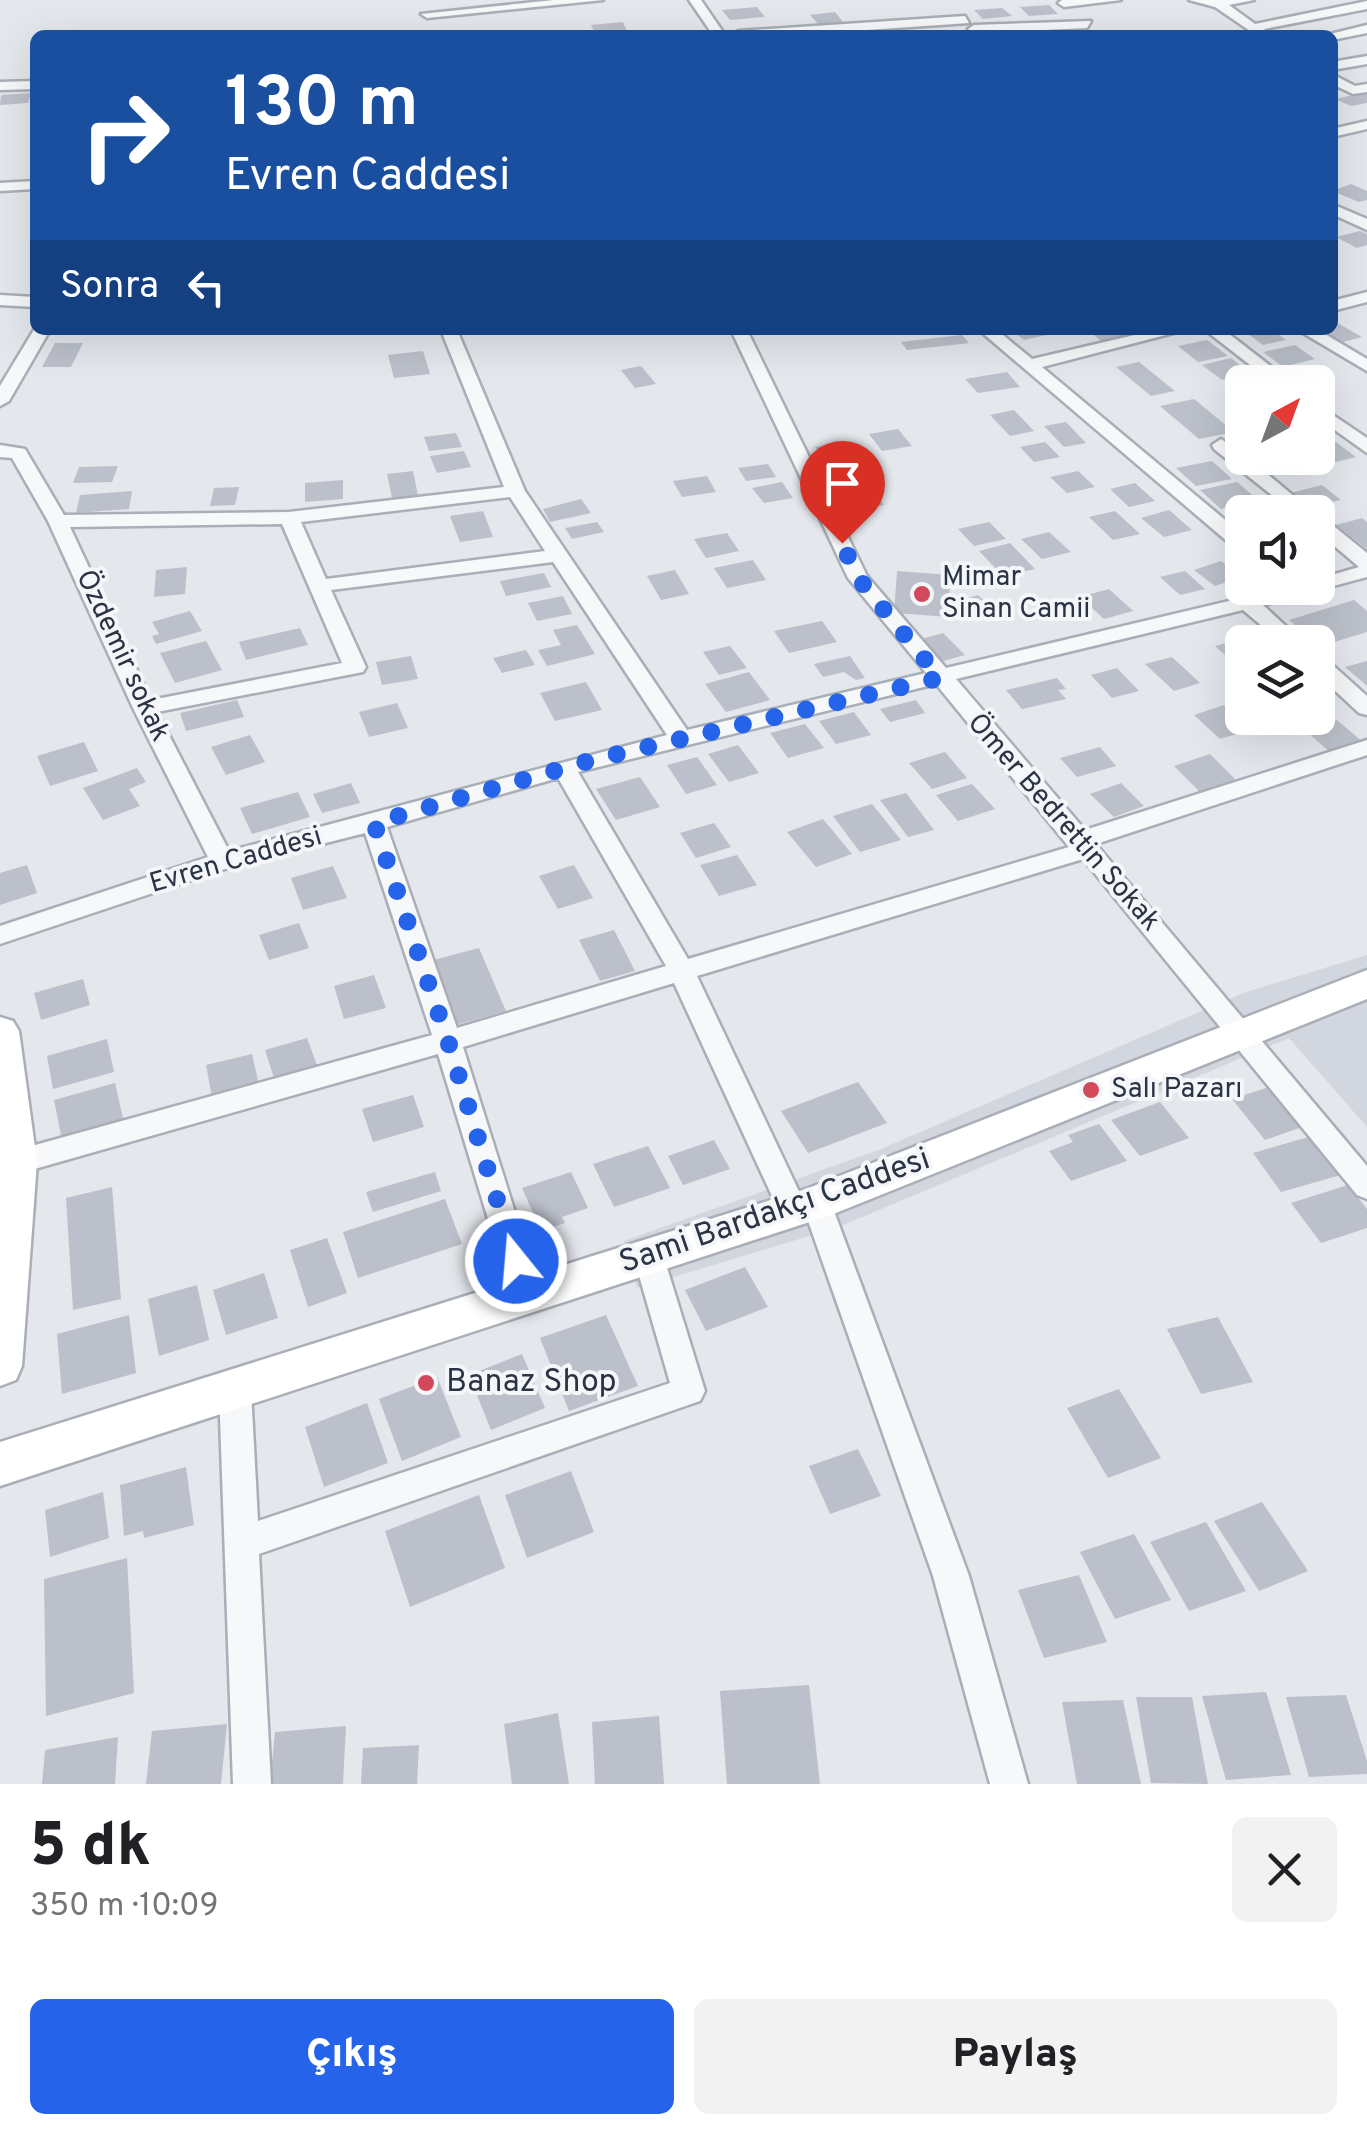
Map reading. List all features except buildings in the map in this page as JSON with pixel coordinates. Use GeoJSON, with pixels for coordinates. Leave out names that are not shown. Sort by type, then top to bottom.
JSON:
{"type":"FeatureCollection","features":[{"type":"Feature","properties":{"kind":"street"},"geometry":{"type":"LineString","coordinates":[[436,28],[426,20],[427,7],[597,0]]}},
{"type":"Feature","properties":{"kind":"street"},"geometry":{"type":"LineString","coordinates":[[696,0],[716,30]]}},
{"type":"Feature","properties":{"kind":"street"},"geometry":{"type":"LineString","coordinates":[[1062,2],[1115,0]]}},
{"type":"Feature","properties":{"kind":"street"},"geometry":{"type":"LineString","coordinates":[[1195,0],[1217,4],[1248,0]]}},
{"type":"Feature","properties":{"kind":"street"},"geometry":{"type":"LineString","coordinates":[[1062,2],[1091,29]]}},
{"type":"Feature","properties":{"kind":"street"},"geometry":{"type":"LineString","coordinates":[[1217,4],[1255,30]]}},
{"type":"Feature","properties":{"kind":"street"},"geometry":{"type":"LineString","coordinates":[[1266,30],[1367,5]]}},
{"type":"Feature","properties":{"kind":"street"},"geometry":{"type":"LineString","coordinates":[[834,30],[969,23],[1091,29]]}},
{"type":"Feature","properties":{"kind":"street"},"geometry":{"type":"LineString","coordinates":[[1338,35],[1367,29]]}},
{"type":"Feature","properties":{"kind":"street"},"geometry":{"type":"LineString","coordinates":[[1338,65],[1367,60]]}},
{"type":"Feature","properties":{"kind":"street"},"geometry":{"type":"LineString","coordinates":[[1338,81],[1353,90],[1367,88]]}},
{"type":"Feature","properties":{"kind":"street"},"geometry":{"type":"LineString","coordinates":[[0,86],[30,85]]}},
{"type":"Feature","properties":{"kind":"street"},"geometry":{"type":"LineString","coordinates":[[1338,132],[1367,126]]}},
{"type":"Feature","properties":{"kind":"street"},"geometry":{"type":"LineString","coordinates":[[0,187],[30,185]]}},
{"type":"Feature","properties":{"kind":"street"},"geometry":{"type":"LineString","coordinates":[[1338,211],[1367,225]]}},
{"type":"Feature","properties":{"kind":"street"},"geometry":{"type":"LineString","coordinates":[[1338,304],[1367,297]]}},
{"type":"Feature","properties":{"kind":"street"},"geometry":{"type":"LineString","coordinates":[[0,300],[30,302]]}},
{"type":"Feature","properties":{"kind":"street"},"geometry":{"type":"LineString","coordinates":[[0,401],[39,335]]}},
{"type":"Feature","properties":{"kind":"street"},"geometry":{"type":"LineString","coordinates":[[451,335],[515,491],[683,741]]}},
{"type":"Feature","properties":{"kind":"street","name":"Ömer Bedrettin Sokak"},"geometry":{"type":"LineString","coordinates":[[741,335],[858,578],[1244,1034],[1367,1187]]}},
{"type":"Feature","properties":{"kind":"street"},"geometry":{"type":"LineString","coordinates":[[993,335],[1225,530]]}},
{"type":"Feature","properties":{"kind":"street"},"geometry":{"type":"LineString","coordinates":[[1028,365],[1156,335]]}},
{"type":"Feature","properties":{"kind":"street"},"geometry":{"type":"LineString","coordinates":[[1220,335],[1259,365]]}},
{"type":"Feature","properties":{"kind":"street"},"geometry":{"type":"LineString","coordinates":[[1314,335],[1367,366]]}},
{"type":"Feature","properties":{"kind":"street"},"geometry":{"type":"LineString","coordinates":[[1335,423],[1367,448]]}},
{"type":"Feature","properties":{"kind":"street"},"geometry":{"type":"LineString","coordinates":[[1221,445],[1283,495]]}},
{"type":"Feature","properties":{"kind":"street","name":"Özdemir sokak"},"geometry":{"type":"LineString","coordinates":[[9,452],[58,520],[144,708],[222,861]]}},
{"type":"Feature","properties":{"kind":"street"},"geometry":{"type":"LineString","coordinates":[[58,520],[290,518],[515,491]]}},
{"type":"Feature","properties":{"kind":"street"},"geometry":{"type":"LineString","coordinates":[[144,708],[355,668],[290,518]]}},
{"type":"Feature","properties":{"kind":"street"},"geometry":{"type":"LineString","coordinates":[[1335,537],[1367,563]]}},
{"type":"Feature","properties":{"kind":"street"},"geometry":{"type":"LineString","coordinates":[[317,586],[561,555]]}},
{"type":"Feature","properties":{"kind":"street","name":"Evren Caddesi"},"geometry":{"type":"LineString","coordinates":[[1335,580],[1367,571]]}},
{"type":"Feature","properties":{"kind":"street","name":"Evren Caddesi"},"geometry":{"type":"LineString","coordinates":[[0,935],[222,861],[374,823],[564,768],[1245,605]]}},
{"type":"Feature","properties":{"kind":"street"},"geometry":{"type":"LineString","coordinates":[[1250,605],[1273,625]]}},
{"type":"Feature","properties":{"kind":"street"},"geometry":{"type":"LineString","coordinates":[[1335,679],[1367,708]]}},
{"type":"Feature","properties":{"kind":"street"},"geometry":{"type":"LineString","coordinates":[[18,1162],[682,971],[1082,845],[1367,747]]}},
{"type":"Feature","properties":{"kind":"street"},"geometry":{"type":"LineString","coordinates":[[564,768],[682,971],[804,1207],[951,1576],[1009,1784]]}},
{"type":"Feature","properties":{"kind":"street"},"geometry":{"type":"LineString","coordinates":[[374,823],[448,1041],[527,1298]]}},
{"type":"Feature","properties":{"kind":"street","name":"Sami Bardakçı Caddesi"},"geometry":{"type":"LineString","coordinates":[[0,1464],[804,1207],[1367,984]]}},
{"type":"Feature","properties":{"kind":"street"},"geometry":{"type":"LineString","coordinates":[[0,1031],[18,1162],[0,1366]]}},
{"type":"Feature","properties":{"kind":"street"},"geometry":{"type":"LineString","coordinates":[[242,1543],[689,1390],[649,1258]]}},
{"type":"Feature","properties":{"kind":"street"},"geometry":{"type":"LineString","coordinates":[[235,1390],[252,1784]]}},
{"type":"Feature","properties":{"kind":"shaded area","name":"Salı Pazarı"},"geometry":{"type":"Polygon","coordinates":[[[1367,955],[1367,1127],[1289,1038],[836,1228],[637,1288],[624,1241],[881,1149],[1246,992],[1367,955]]]}},
{"type":"Feature","properties":{"kind":"place","name":"Mimar Sinan Camii"},"geometry":{"type":"Point","coordinates":[922,594]}},
{"type":"Feature","properties":{"kind":"place","name":"Salı Pazarı"},"geometry":{"type":"Point","coordinates":[1091,1090]}},
{"type":"Feature","properties":{"kind":"place","name":"Banaz Shop"},"geometry":{"type":"Point","coordinates":[426,1383]}},
{"type":"Feature","properties":{"kind":"route"},"geometry":{"type":"LineString","coordinates":[[516,1261],[448,1041],[374,823],[592,760],[940,678],[858,578],[842,543]]}}]}
